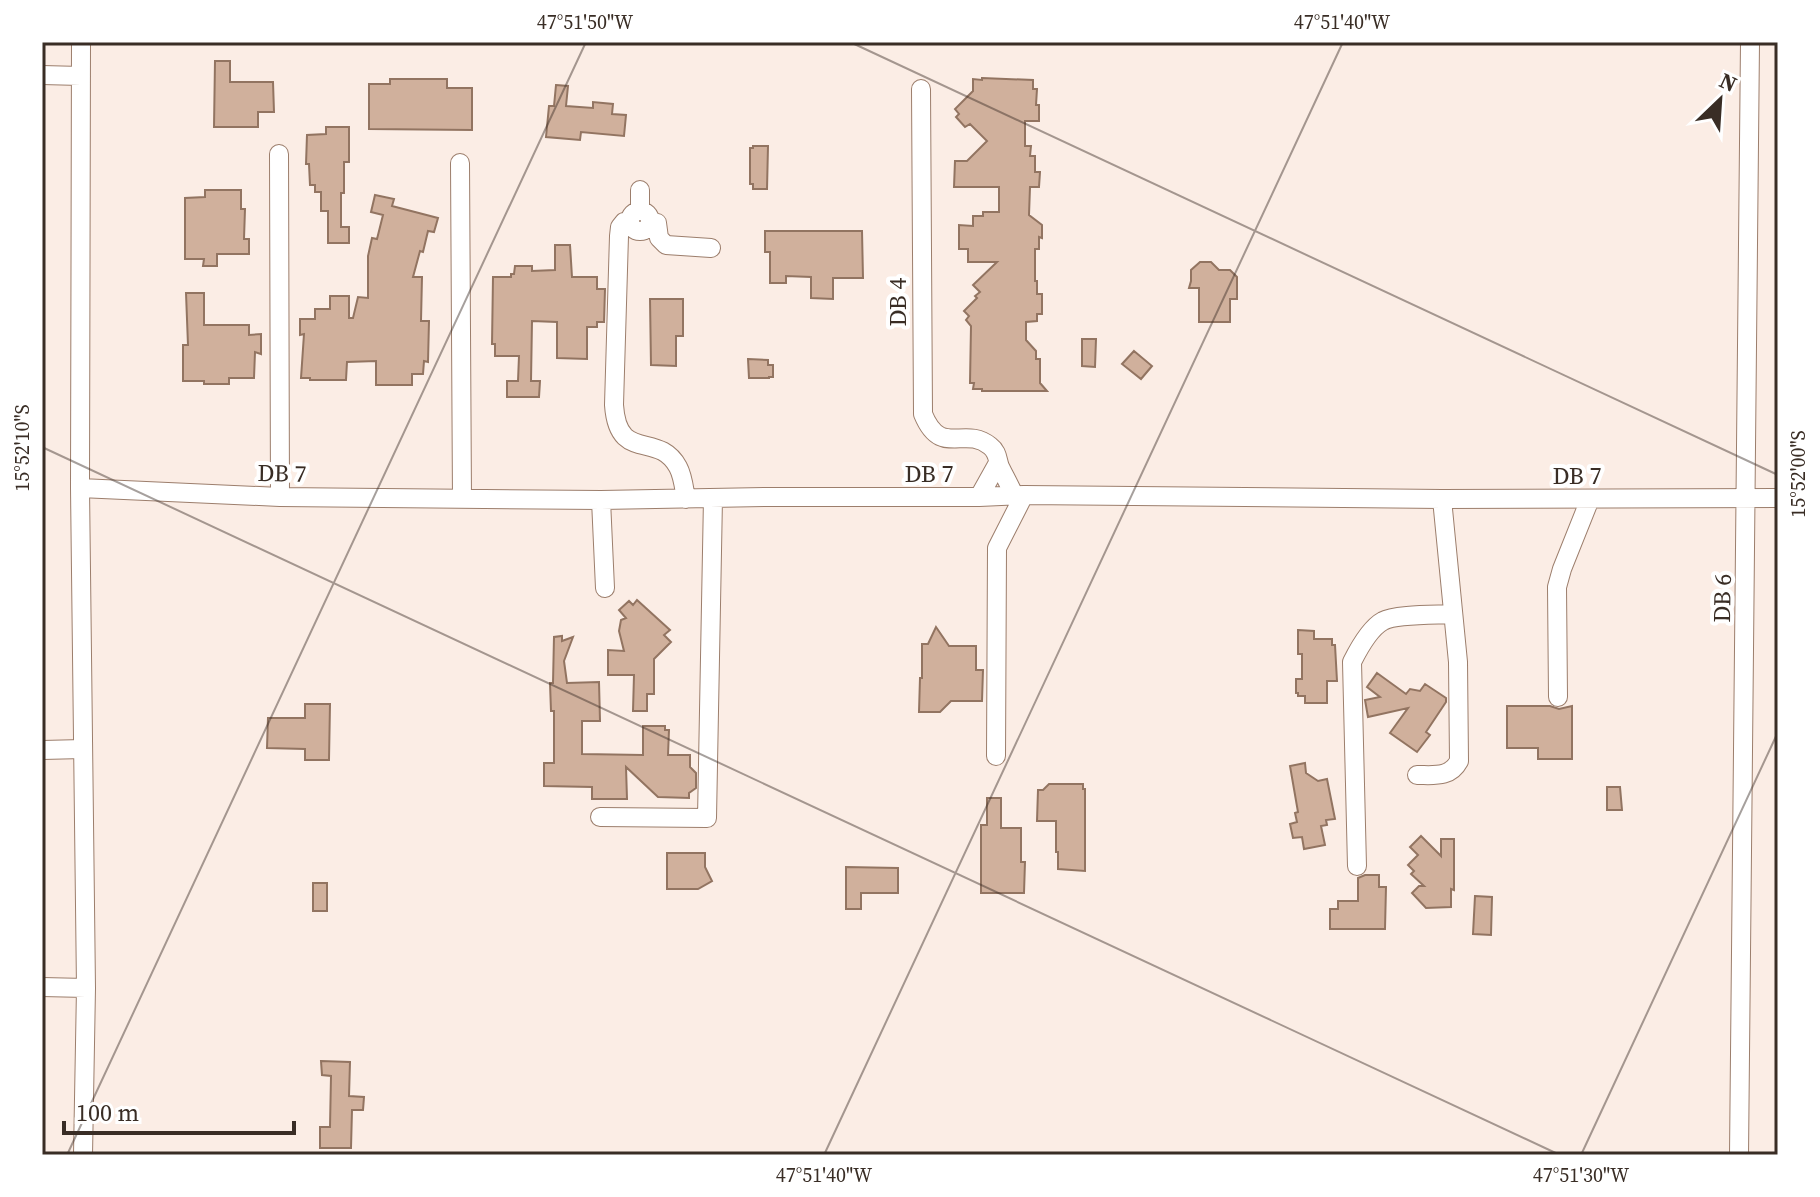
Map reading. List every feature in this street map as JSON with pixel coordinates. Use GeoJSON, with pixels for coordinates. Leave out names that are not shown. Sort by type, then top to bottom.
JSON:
{"type":"FeatureCollection","features":[{"type":"Feature","properties":{"kind":"street"},"geometry":{"type":"LineString","coordinates":[[81,42],[80,488],[86,988],[83,1155]]}},
{"type":"Feature","properties":{"kind":"street","name":"DB 6"},"geometry":{"type":"LineString","coordinates":[[1739,1155],[1750,42]]}},
{"type":"Feature","properties":{"kind":"street"},"geometry":{"type":"LineString","coordinates":[[42,75],[81,76]]}},
{"type":"Feature","properties":{"kind":"street","name":"DB 4"},"geometry":{"type":"LineString","coordinates":[[921,89],[923,414],[932,433],[941,437],[982,441],[993,448],[998,463],[1019,495]]}},
{"type":"Feature","properties":{"kind":"street"},"geometry":{"type":"LineString","coordinates":[[279,154],[280,497]]}},
{"type":"Feature","properties":{"kind":"street"},"geometry":{"type":"LineString","coordinates":[[460,163],[462,499]]}},
{"type":"Feature","properties":{"kind":"street"},"geometry":{"type":"LineString","coordinates":[[640,190],[640,218]]}},
{"type":"Feature","properties":{"kind":"street"},"geometry":{"type":"LineString","coordinates":[[686,499],[680,469],[674,461],[655,447],[633,443],[619,432],[615,422],[620,227],[624,222],[640,218],[657,223],[659,238],[666,245],[711,248]]}},
{"type":"Feature","properties":{"kind":"street"},"geometry":{"type":"LineString","coordinates":[[979,497],[998,463]]}},
{"type":"Feature","properties":{"kind":"street","name":"DB 7"},"geometry":{"type":"LineString","coordinates":[[80,488],[280,497],[601,500],[1019,495],[1778,498]]}},
{"type":"Feature","properties":{"kind":"street"},"geometry":{"type":"LineString","coordinates":[[996,756],[997,548],[1019,495]]}},
{"type":"Feature","properties":{"kind":"street"},"geometry":{"type":"LineString","coordinates":[[600,817],[707,818],[713,498]]}},
{"type":"Feature","properties":{"kind":"street"},"geometry":{"type":"LineString","coordinates":[[1417,775],[1445,774],[1455,769],[1459,761],[1458,662],[1442,499]]}},
{"type":"Feature","properties":{"kind":"street"},"geometry":{"type":"LineString","coordinates":[[1558,697],[1557,587],[1590,499]]}},
{"type":"Feature","properties":{"kind":"street"},"geometry":{"type":"LineString","coordinates":[[601,500],[605,588]]}},
{"type":"Feature","properties":{"kind":"street"},"geometry":{"type":"LineString","coordinates":[[1357,866],[1352,662],[1380,622],[1389,618],[1453,614]]}},
{"type":"Feature","properties":{"kind":"street"},"geometry":{"type":"LineString","coordinates":[[42,750],[83,749]]}},
{"type":"Feature","properties":{"kind":"street"},"geometry":{"type":"LineString","coordinates":[[42,987],[86,988]]}},
{"type":"Feature","properties":{"kind":"building"},"geometry":{"type":"Polygon","coordinates":[[[215,61],[230,61],[230,82],[273,82],[274,112],[258,112],[258,127],[214,127],[215,61]]]}},
{"type":"Feature","properties":{"kind":"building"},"geometry":{"type":"Polygon","coordinates":[[[390,79],[447,79],[447,88],[472,88],[472,130],[369,129],[369,84],[390,84],[390,79]]]}},
{"type":"Feature","properties":{"kind":"building"},"geometry":{"type":"Polygon","coordinates":[[[973,79],[1033,80],[1033,89],[1037,89],[1039,121],[1025,121],[1025,146],[1031,146],[1030,156],[1035,156],[1035,172],[1040,172],[1039,187],[1030,187],[1029,215],[1042,225],[1039,249],[1035,249],[1035,281],[1037,294],[1042,294],[1042,314],[1037,314],[1037,321],[1026,322],[1026,340],[1036,351],[1036,359],[1040,359],[1040,383],[1047,391],[982,391],[973,389],[974,383],[970,383],[971,326],[966,320],[969,316],[964,311],[980,292],[973,285],[997,262],[968,262],[968,249],[959,249],[959,225],[973,226],[973,216],[983,216],[983,212],[999,212],[999,187],[954,187],[955,161],[967,161],[987,141],[970,124],[965,127],[956,117],[959,114],[955,109],[973,91],[973,79]]]}},
{"type":"Feature","properties":{"kind":"building"},"geometry":{"type":"Polygon","coordinates":[[[556,85],[568,86],[566,106],[593,108],[593,102],[613,104],[612,114],[626,115],[624,136],[581,132],[580,140],[546,137],[549,106],[554,106],[556,85]]]}},
{"type":"Feature","properties":{"kind":"building"},"geometry":{"type":"Polygon","coordinates":[[[326,127],[349,127],[349,162],[344,162],[341,227],[349,227],[349,243],[328,243],[328,211],[321,211],[321,192],[315,192],[315,185],[310,185],[309,164],[306,164],[307,135],[326,134],[326,127]]]}},
{"type":"Feature","properties":{"kind":"building"},"geometry":{"type":"Polygon","coordinates":[[[768,146],[767,189],[753,189],[753,184],[750,184],[750,148],[768,146]]]}},
{"type":"Feature","properties":{"kind":"building"},"geometry":{"type":"Polygon","coordinates":[[[205,190],[241,190],[241,209],[245,209],[244,239],[249,239],[249,254],[217,254],[217,266],[203,266],[204,259],[185,259],[185,198],[205,197],[205,190]]]}},
{"type":"Feature","properties":{"kind":"building"},"geometry":{"type":"Polygon","coordinates":[[[375,195],[394,199],[392,206],[438,218],[434,232],[428,231],[413,277],[422,277],[421,321],[429,321],[428,362],[424,361],[423,374],[412,374],[412,385],[376,385],[376,361],[347,362],[346,380],[301,378],[304,334],[300,335],[300,319],[315,319],[315,309],[330,309],[330,296],[349,296],[349,318],[353,318],[358,297],[368,298],[368,256],[372,238],[377,239],[383,215],[371,212],[375,195]]]}},
{"type":"Feature","properties":{"kind":"building"},"geometry":{"type":"Polygon","coordinates":[[[765,231],[862,231],[863,278],[833,278],[833,299],[811,298],[811,277],[786,276],[786,283],[770,283],[770,252],[765,252],[765,231]]]}},
{"type":"Feature","properties":{"kind":"building"},"geometry":{"type":"Polygon","coordinates":[[[555,245],[570,245],[572,277],[597,277],[597,289],[605,289],[604,322],[597,322],[597,327],[587,327],[587,359],[557,358],[557,322],[532,321],[531,381],[540,381],[539,397],[507,397],[507,381],[518,381],[519,356],[495,356],[495,344],[492,344],[493,277],[511,277],[515,266],[532,266],[532,271],[555,270],[555,245]]]}},
{"type":"Feature","properties":{"kind":"building"},"geometry":{"type":"Polygon","coordinates":[[[1200,262],[1211,262],[1219,270],[1230,270],[1237,277],[1237,299],[1230,299],[1230,322],[1199,322],[1199,288],[1189,288],[1191,270],[1200,262]]]}},
{"type":"Feature","properties":{"kind":"building"},"geometry":{"type":"Polygon","coordinates":[[[186,293],[204,293],[204,325],[249,325],[249,335],[261,334],[261,354],[255,352],[254,378],[229,378],[229,384],[183,381],[183,345],[188,345],[186,293]]]}},
{"type":"Feature","properties":{"kind":"building"},"geometry":{"type":"Polygon","coordinates":[[[650,299],[683,299],[683,336],[676,336],[676,366],[651,365],[650,299]]]}},
{"type":"Feature","properties":{"kind":"building"},"geometry":{"type":"Polygon","coordinates":[[[1082,339],[1096,339],[1095,367],[1082,366],[1082,339]]]}},
{"type":"Feature","properties":{"kind":"building"},"geometry":{"type":"Polygon","coordinates":[[[1134,351],[1152,366],[1141,379],[1122,364],[1134,351]]]}},
{"type":"Feature","properties":{"kind":"building"},"geometry":{"type":"Polygon","coordinates":[[[748,359],[768,360],[768,365],[773,365],[773,377],[749,378],[748,359]]]}},
{"type":"Feature","properties":{"kind":"building"},"geometry":{"type":"Polygon","coordinates":[[[637,600],[670,630],[664,635],[671,642],[654,659],[654,694],[647,694],[647,711],[633,711],[634,675],[608,675],[608,650],[624,651],[619,631],[621,620],[626,618],[619,610],[629,601],[633,605],[637,600]]]}},
{"type":"Feature","properties":{"kind":"building"},"geometry":{"type":"Polygon","coordinates":[[[936,627],[949,646],[976,646],[976,670],[983,670],[982,701],[951,701],[940,712],[919,712],[922,644],[928,644],[936,627]]]}},
{"type":"Feature","properties":{"kind":"building"},"geometry":{"type":"Polygon","coordinates":[[[1298,630],[1314,631],[1314,639],[1332,639],[1332,645],[1335,645],[1337,681],[1327,681],[1327,703],[1305,703],[1305,696],[1296,693],[1296,679],[1302,679],[1298,630]]]}},
{"type":"Feature","properties":{"kind":"building"},"geometry":{"type":"Polygon","coordinates":[[[562,636],[562,641],[573,637],[564,661],[567,683],[599,682],[600,721],[582,721],[582,754],[643,755],[643,726],[665,726],[665,730],[669,730],[668,755],[690,755],[690,767],[696,773],[696,788],[689,793],[689,798],[658,797],[626,767],[627,799],[592,799],[592,787],[544,786],[544,763],[554,763],[554,711],[551,711],[550,683],[553,683],[554,637],[562,636]]]}},
{"type":"Feature","properties":{"kind":"building"},"geometry":{"type":"Polygon","coordinates":[[[1377,673],[1406,694],[1410,689],[1420,691],[1425,684],[1446,698],[1426,732],[1430,735],[1417,752],[1390,733],[1408,708],[1368,717],[1365,700],[1380,697],[1367,687],[1377,673]]]}},
{"type":"Feature","properties":{"kind":"building"},"geometry":{"type":"Polygon","coordinates":[[[305,704],[330,704],[329,760],[305,760],[305,749],[267,748],[268,718],[305,718],[305,704]]]}},
{"type":"Feature","properties":{"kind":"building"},"geometry":{"type":"Polygon","coordinates":[[[1507,706],[1550,706],[1559,709],[1572,706],[1572,759],[1538,759],[1538,748],[1507,748],[1507,706]]]}},
{"type":"Feature","properties":{"kind":"building"},"geometry":{"type":"Polygon","coordinates":[[[1305,763],[1306,773],[1318,781],[1327,779],[1335,819],[1326,820],[1327,825],[1321,826],[1325,845],[1304,849],[1302,837],[1293,838],[1290,824],[1297,822],[1295,813],[1298,812],[1290,766],[1305,763]]]}},
{"type":"Feature","properties":{"kind":"building"},"geometry":{"type":"Polygon","coordinates":[[[1049,784],[1083,784],[1085,871],[1058,869],[1056,821],[1037,821],[1038,790],[1049,784]]]}},
{"type":"Feature","properties":{"kind":"building"},"geometry":{"type":"Polygon","coordinates":[[[1607,787],[1620,787],[1622,810],[1607,810],[1607,787]]]}},
{"type":"Feature","properties":{"kind":"building"},"geometry":{"type":"Polygon","coordinates":[[[987,798],[1001,798],[1001,828],[1021,828],[1021,862],[1025,862],[1024,893],[981,893],[981,825],[987,825],[987,798]]]}},
{"type":"Feature","properties":{"kind":"building"},"geometry":{"type":"Polygon","coordinates":[[[1421,836],[1441,856],[1441,839],[1454,839],[1451,907],[1426,908],[1412,893],[1419,886],[1424,886],[1411,874],[1414,871],[1408,865],[1418,855],[1410,847],[1421,836]]]}},
{"type":"Feature","properties":{"kind":"building"},"geometry":{"type":"Polygon","coordinates":[[[667,853],[705,853],[705,867],[712,881],[698,889],[667,889],[667,853]]]}},
{"type":"Feature","properties":{"kind":"building"},"geometry":{"type":"Polygon","coordinates":[[[846,867],[898,868],[898,893],[861,893],[861,909],[846,909],[846,867]]]}},
{"type":"Feature","properties":{"kind":"building"},"geometry":{"type":"Polygon","coordinates":[[[1379,875],[1379,887],[1386,887],[1385,929],[1330,929],[1330,909],[1338,909],[1338,901],[1358,901],[1358,878],[1379,875]]]}},
{"type":"Feature","properties":{"kind":"building"},"geometry":{"type":"Polygon","coordinates":[[[313,883],[327,883],[327,911],[313,911],[313,883]]]}},
{"type":"Feature","properties":{"kind":"building"},"geometry":{"type":"Polygon","coordinates":[[[1475,896],[1492,897],[1491,935],[1473,934],[1475,896]]]}},
{"type":"Feature","properties":{"kind":"building"},"geometry":{"type":"Polygon","coordinates":[[[321,1061],[350,1062],[349,1096],[364,1097],[363,1110],[352,1110],[351,1148],[320,1148],[320,1127],[330,1127],[331,1076],[322,1075],[321,1061]]]}}]}
